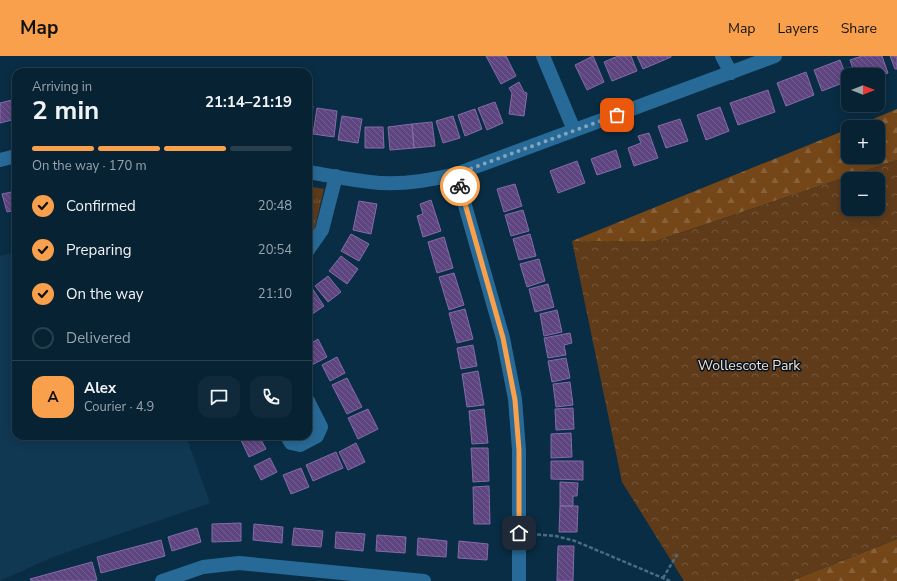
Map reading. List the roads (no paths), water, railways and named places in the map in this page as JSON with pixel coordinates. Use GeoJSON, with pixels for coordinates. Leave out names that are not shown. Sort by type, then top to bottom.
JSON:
{"type":"FeatureCollection","features":[{"type":"Feature","properties":{"kind":"street"},"geometry":{"type":"LineString","coordinates":[[543,56],[574,130]]}},
{"type":"Feature","properties":{"kind":"street"},"geometry":{"type":"LineString","coordinates":[[722,56],[730,73]]}},
{"type":"Feature","properties":{"kind":"street"},"geometry":{"type":"LineString","coordinates":[[312,173],[370,182],[402,183],[434,180],[456,174],[775,56]]}},
{"type":"Feature","properties":{"kind":"street"},"geometry":{"type":"LineString","coordinates":[[0,160],[12,157]]}},
{"type":"Feature","properties":{"kind":"street"},"geometry":{"type":"LineString","coordinates":[[456,174],[503,338],[515,400],[519,450],[520,581]]}},
{"type":"Feature","properties":{"kind":"street"},"geometry":{"type":"LineString","coordinates":[[312,244],[322,230],[336,176]]}},
{"type":"Feature","properties":{"kind":"street"},"geometry":{"type":"LineString","coordinates":[[312,410],[320,427],[317,436],[312,439]]}},
{"type":"Feature","properties":{"kind":"street"},"geometry":{"type":"LineString","coordinates":[[289,440],[291,443],[300,445],[309,440]]}},
{"type":"Feature","properties":{"kind":"street"},"geometry":{"type":"LineString","coordinates":[[166,580],[203,567],[239,563],[382,579],[424,581]]}},
{"type":"Feature","properties":{"kind":"park label","name":"Wollescote Park"},"geometry":{"type":"Point","coordinates":[749,365]}}]}
